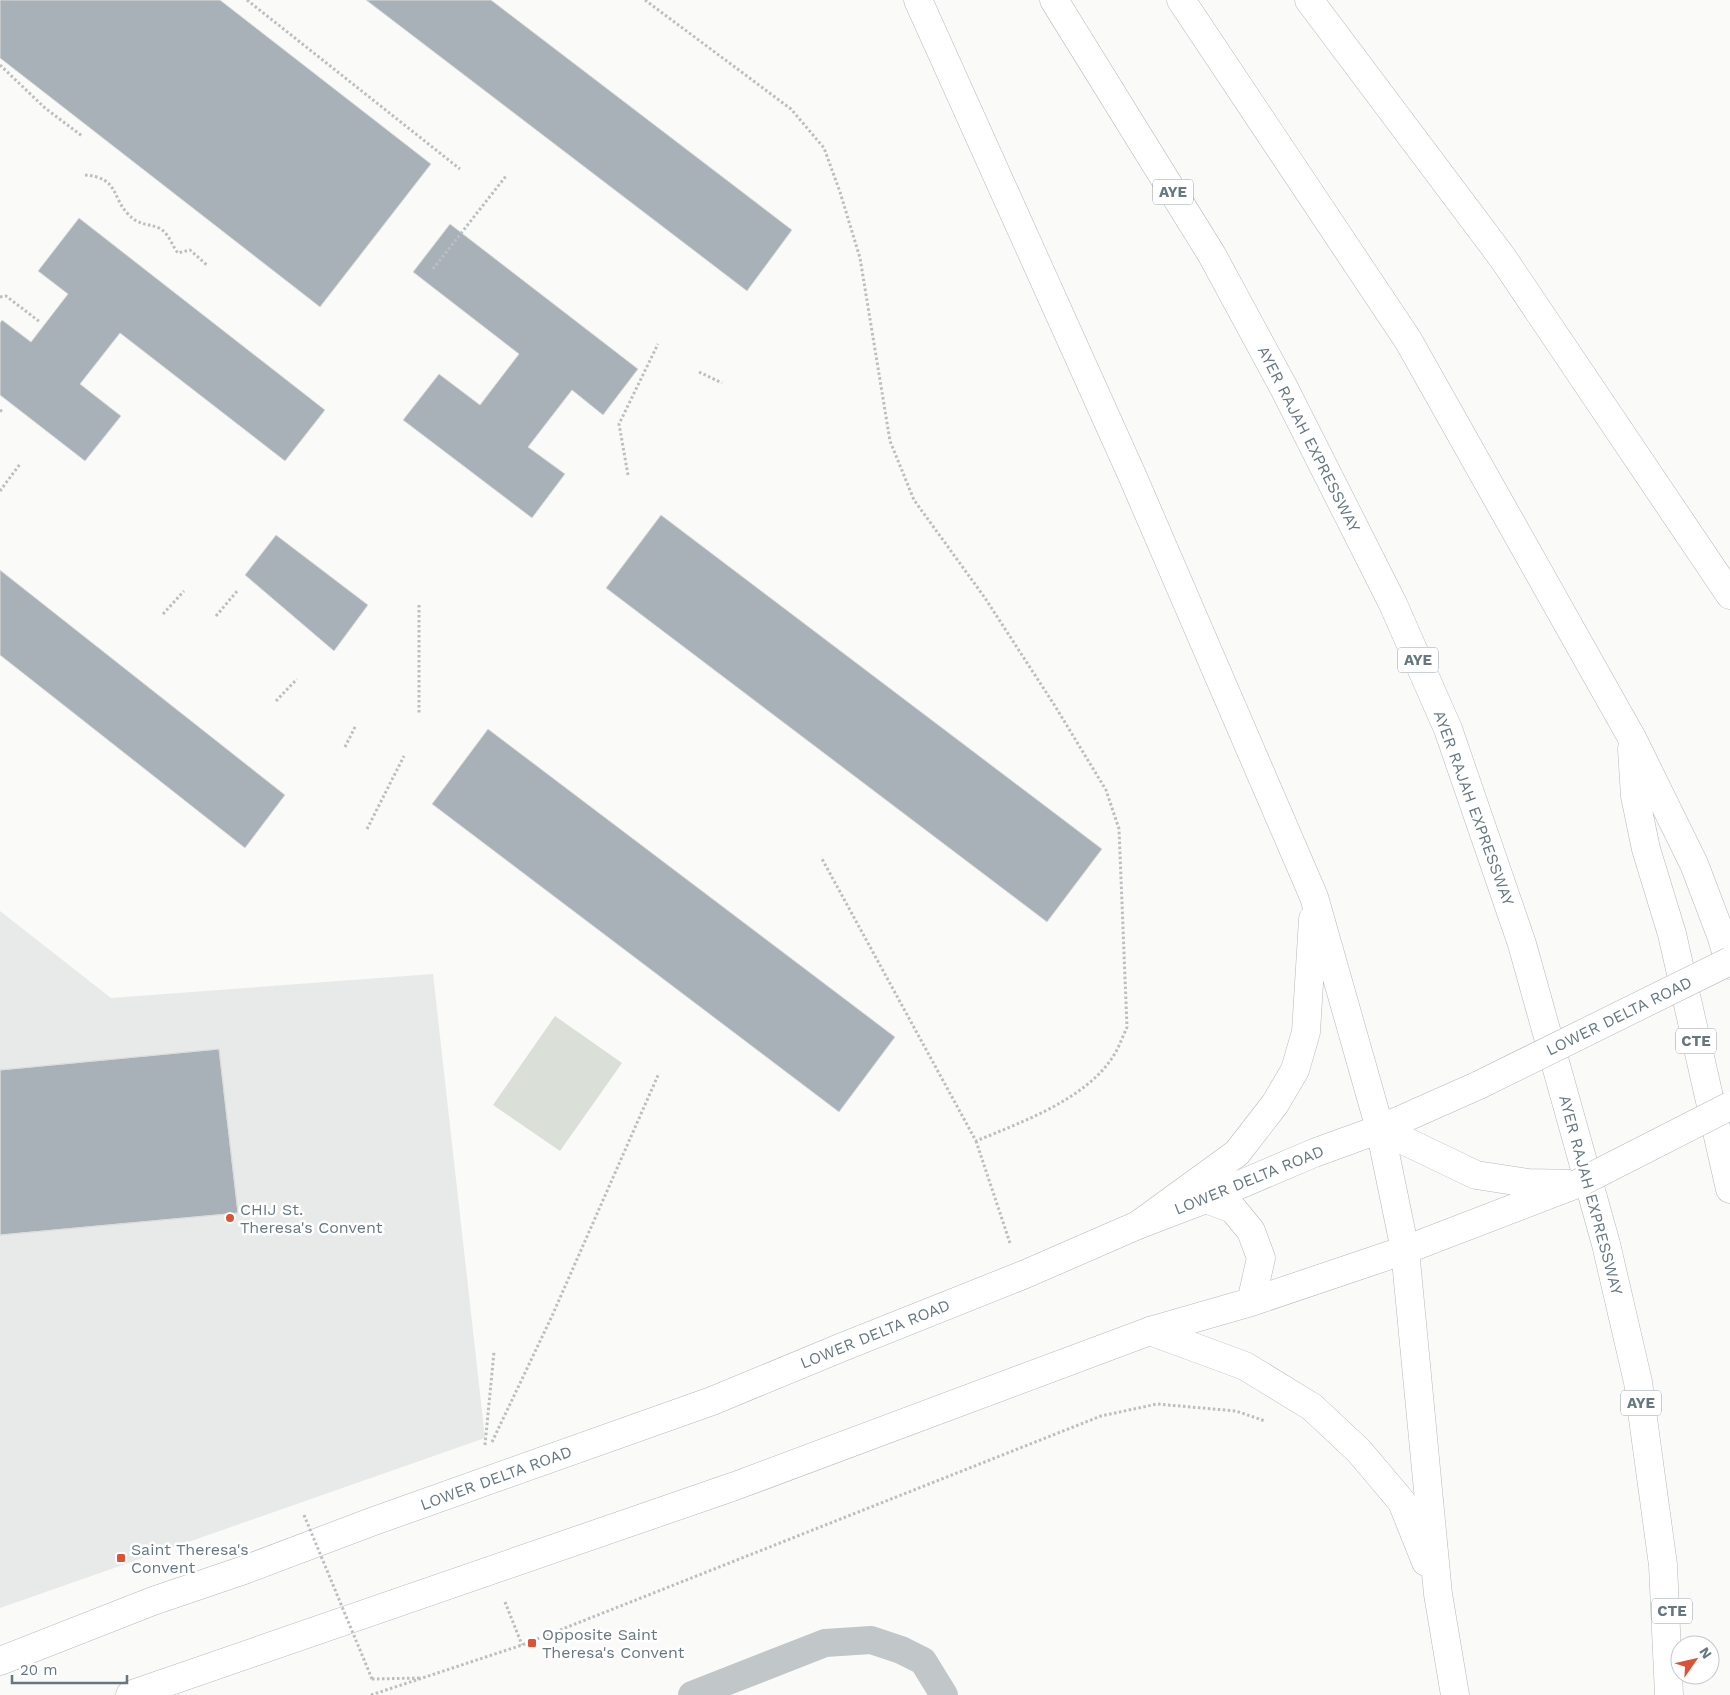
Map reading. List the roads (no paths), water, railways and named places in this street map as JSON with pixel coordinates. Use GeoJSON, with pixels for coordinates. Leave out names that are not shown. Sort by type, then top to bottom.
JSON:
{"type":"FeatureCollection","features":[{"type":"Feature","properties":{"kind":"main road"},"geometry":{"type":"LineString","coordinates":[[918,0],[1132,475],[1314,897],[1380,1129],[1405,1250],[1438,1594],[1455,1695]]}},
{"type":"Feature","properties":{"kind":"main road","name":"AYER RAJAH EXPRESSWAY"},"geometry":{"type":"LineString","coordinates":[[1054,0],[1212,256],[1284,388],[1393,604],[1448,728],[1522,944],[1606,1244],[1638,1382],[1663,1565],[1669,1695]]}},
{"type":"Feature","properties":{"kind":"main road"},"geometry":{"type":"LineString","coordinates":[[1181,0],[1408,340],[1632,738],[1694,864],[1730,963]]}},
{"type":"Feature","properties":{"kind":"main road"},"geometry":{"type":"LineString","coordinates":[[1309,0],[1502,257],[1730,595]]}},
{"type":"Feature","properties":{"kind":"main road","name":"CTE"},"geometry":{"type":"LineString","coordinates":[[1632,738],[1635,796],[1646,849],[1672,934],[1730,1190]]}},
{"type":"Feature","properties":{"kind":"main road"},"geometry":{"type":"LineString","coordinates":[[1138,1225],[1237,1153],[1275,1104],[1295,1070],[1306,1032],[1314,897]]}},
{"type":"Feature","properties":{"kind":"main road","name":"LOWER DELTA ROAD"},"geometry":{"type":"LineString","coordinates":[[0,1661],[154,1602],[499,1476],[712,1401],[1023,1275],[1138,1225],[1206,1199],[1314,1153],[1380,1129],[1479,1084],[1730,963]]}},
{"type":"Feature","properties":{"kind":"main road"},"geometry":{"type":"LineString","coordinates":[[130,1695],[735,1486],[1150,1332],[1251,1302],[1405,1250],[1531,1192],[1577,1184],[1730,1106]]}},
{"type":"Feature","properties":{"kind":"main road"},"geometry":{"type":"LineString","coordinates":[[1380,1129],[1476,1174],[1531,1192]]}},
{"type":"Feature","properties":{"kind":"main road"},"geometry":{"type":"LineString","coordinates":[[1206,1199],[1233,1209],[1251,1231],[1260,1258],[1251,1302]]}},
{"type":"Feature","properties":{"kind":"main road"},"geometry":{"type":"LineString","coordinates":[[1150,1332],[1244,1366],[1312,1407],[1359,1451],[1402,1502],[1438,1594]]}},
{"type":"Feature","properties":{"kind":"main road","name":"CTE"},"geometry":{"type":"LineString","coordinates":[[1663,1565],[1676,1635]]}},
{"type":"Feature","properties":{"kind":"lane"},"geometry":{"type":"LineString","coordinates":[[692,1695],[825,1643],[871,1640],[901,1650],[923,1661],[944,1695]]}},
{"type":"Feature","properties":{"kind":"place","name":"CHIJ St. Theresa's Convent"},"geometry":{"type":"Point","coordinates":[230,1218]}},
{"type":"Feature","properties":{"kind":"place","name":"Saint Theresa's Convent"},"geometry":{"type":"Point","coordinates":[121,1558]}},
{"type":"Feature","properties":{"kind":"place","name":"Opposite Saint Theresa's Convent"},"geometry":{"type":"Point","coordinates":[532,1643]}}]}
